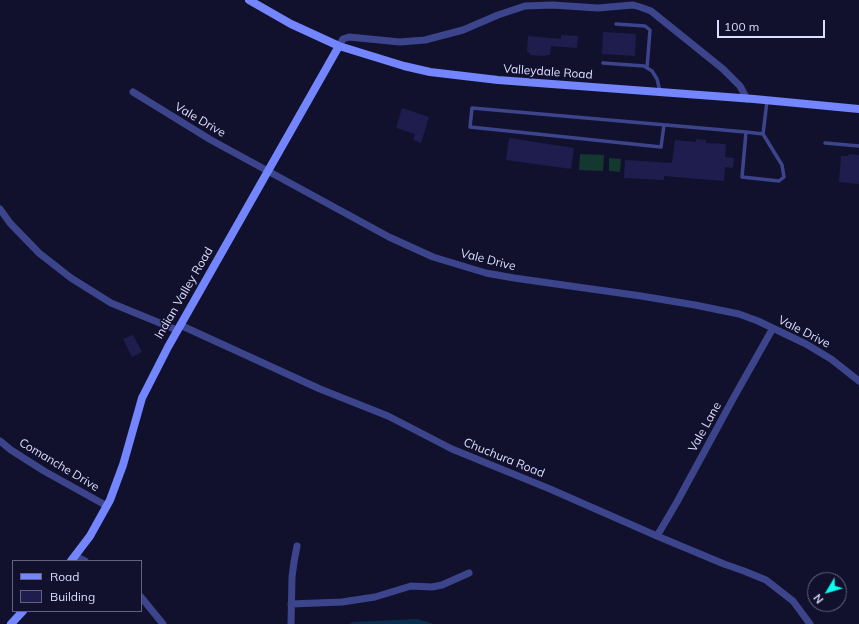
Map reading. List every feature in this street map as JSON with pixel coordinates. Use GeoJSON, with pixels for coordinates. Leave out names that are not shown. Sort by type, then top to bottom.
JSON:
{"type":"FeatureCollection","features":[{"type":"Feature","properties":{"kind":"main road","name":"Valleydale Road"},"geometry":{"type":"LineString","coordinates":[[249,0],[291,24],[339,46],[404,66],[448,75],[767,100],[859,109]]}},
{"type":"Feature","properties":{"kind":"main road","name":"Indian Valley Road"},"geometry":{"type":"LineString","coordinates":[[73,559],[90,536],[116,488],[144,392],[178,328],[339,46]]}},
{"type":"Feature","properties":{"kind":"main road"},"geometry":{"type":"LineString","coordinates":[[10,624],[22,612]]}},
{"type":"Feature","properties":{"kind":"street"},"geometry":{"type":"LineString","coordinates":[[339,46],[343,39],[349,37],[400,42],[425,40],[463,30],[498,15],[525,6],[552,4],[598,8],[633,6],[651,11],[723,69],[740,86],[747,99]]}},
{"type":"Feature","properties":{"kind":"street","name":"Vale Drive"},"geometry":{"type":"LineString","coordinates":[[133,92],[211,140],[389,237],[433,257],[486,273],[695,305],[739,314],[806,344],[832,359],[859,381]]}},
{"type":"Feature","properties":{"kind":"street","name":"Chuchura Road"},"geometry":{"type":"LineString","coordinates":[[0,209],[10,223],[45,258],[71,278],[111,303],[178,328],[320,389],[388,416],[452,449],[550,489],[724,564],[766,580],[793,601],[810,624]]}},
{"type":"Feature","properties":{"kind":"street","name":"Vale Lane"},"geometry":{"type":"LineString","coordinates":[[657,536],[773,328]]}},
{"type":"Feature","properties":{"kind":"street","name":"Comanche Drive"},"geometry":{"type":"LineString","coordinates":[[0,441],[33,464],[107,506]]}},
{"type":"Feature","properties":{"kind":"street"},"geometry":{"type":"LineString","coordinates":[[291,624],[294,562],[298,546]]}},
{"type":"Feature","properties":{"kind":"street"},"geometry":{"type":"LineString","coordinates":[[291,604],[342,602],[375,597],[411,586],[432,587],[442,585],[469,573]]}},
{"type":"Feature","properties":{"kind":"street"},"geometry":{"type":"LineString","coordinates":[[142,598],[163,624]]}},
{"type":"Feature","properties":{"kind":"lane"},"geometry":{"type":"LineString","coordinates":[[616,24],[645,26],[650,30],[647,68]]}},
{"type":"Feature","properties":{"kind":"lane"},"geometry":{"type":"LineString","coordinates":[[603,63],[644,66],[652,71],[657,78],[660,92]]}},
{"type":"Feature","properties":{"kind":"lane"},"geometry":{"type":"LineString","coordinates":[[746,132],[742,176],[779,182],[784,177],[782,165],[763,134],[767,100]]}},
{"type":"Feature","properties":{"kind":"lane"},"geometry":{"type":"LineString","coordinates":[[664,125],[661,147],[470,126],[472,108],[746,132],[763,134]]}},
{"type":"Feature","properties":{"kind":"lane"},"geometry":{"type":"LineString","coordinates":[[825,143],[859,146]]}},
{"type":"Feature","properties":{"kind":"green space"},"geometry":{"type":"Polygon","coordinates":[[[580,154],[604,155],[603,171],[579,170],[580,154]]]}},
{"type":"Feature","properties":{"kind":"green space"},"geometry":{"type":"Polygon","coordinates":[[[609,158],[621,159],[620,172],[609,171],[609,158]]]}},
{"type":"Feature","properties":{"kind":"water"},"geometry":{"type":"Polygon","coordinates":[[[417,619],[434,624],[349,624],[353,622],[417,619]]]}},
{"type":"Feature","properties":{"kind":"building"},"geometry":{"type":"Polygon","coordinates":[[[603,32],[636,34],[635,56],[602,54],[603,32]]]}},
{"type":"Feature","properties":{"kind":"building"},"geometry":{"type":"Polygon","coordinates":[[[561,35],[578,36],[577,48],[551,46],[550,55],[546,56],[530,55],[530,53],[527,52],[528,36],[561,39],[561,35]]]}},
{"type":"Feature","properties":{"kind":"building"},"geometry":{"type":"Polygon","coordinates":[[[402,108],[429,117],[421,143],[413,140],[415,134],[396,128],[402,108]]]}},
{"type":"Feature","properties":{"kind":"building"},"geometry":{"type":"Polygon","coordinates":[[[509,138],[574,148],[571,169],[506,160],[509,138]]]}},
{"type":"Feature","properties":{"kind":"building"},"geometry":{"type":"Polygon","coordinates":[[[696,139],[706,140],[706,143],[726,144],[725,157],[734,158],[733,168],[725,167],[724,181],[664,176],[664,180],[624,178],[625,160],[672,163],[675,140],[696,142],[696,139]]]}},
{"type":"Feature","properties":{"kind":"building"},"geometry":{"type":"Polygon","coordinates":[[[849,154],[859,155],[859,184],[839,182],[841,156],[848,156],[849,154]]]}},
{"type":"Feature","properties":{"kind":"building"},"geometry":{"type":"Polygon","coordinates":[[[133,335],[142,352],[132,357],[123,339],[133,335]]]}}]}
